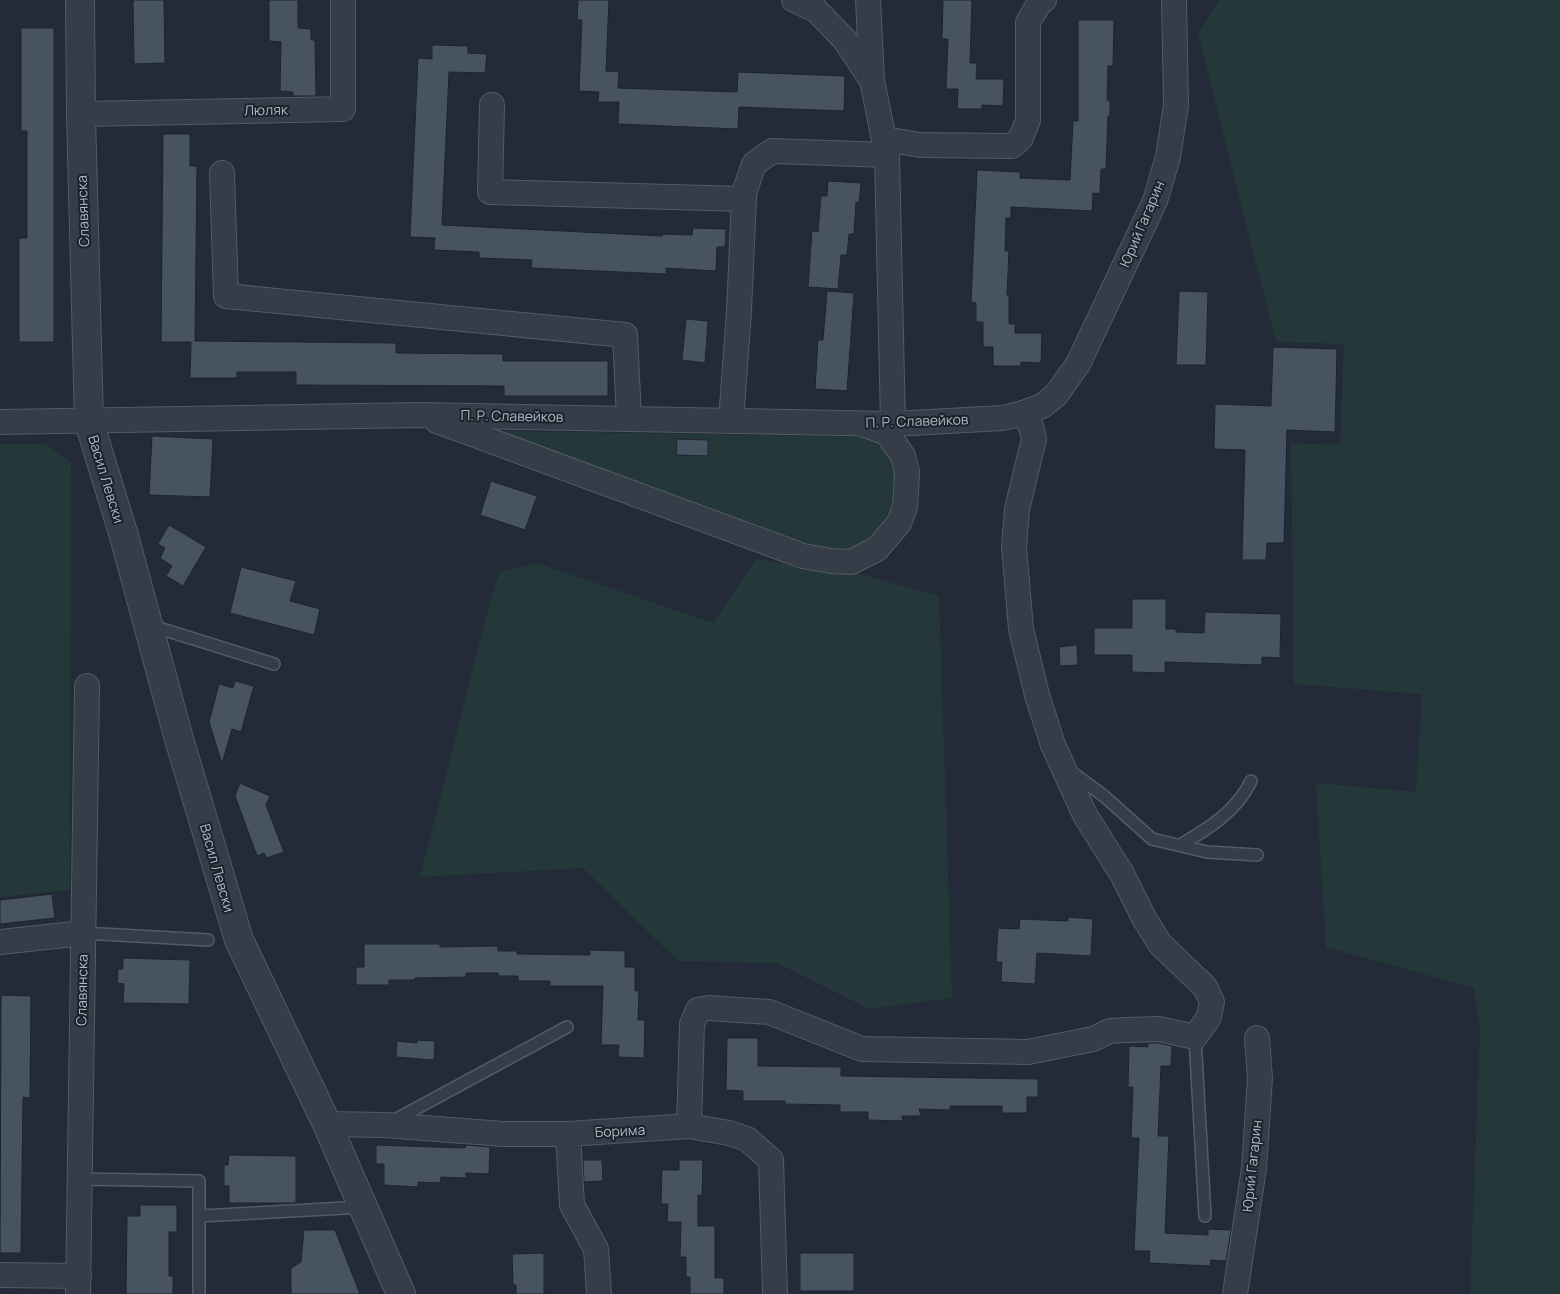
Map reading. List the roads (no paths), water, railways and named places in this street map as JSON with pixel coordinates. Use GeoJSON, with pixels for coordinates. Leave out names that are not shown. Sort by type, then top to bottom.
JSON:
{"type":"FeatureCollection","features":[{"type":"Feature","properties":{"kind":"street","name":"Славянска"},"geometry":{"type":"LineString","coordinates":[[80,0],[89,422]]}},
{"type":"Feature","properties":{"kind":"street","name":"Люляк"},"geometry":{"type":"LineString","coordinates":[[81,114],[343,109],[344,0]]}},
{"type":"Feature","properties":{"kind":"street"},"geometry":{"type":"LineString","coordinates":[[794,0],[816,10],[846,40],[872,80]]}},
{"type":"Feature","properties":{"kind":"street"},"geometry":{"type":"LineString","coordinates":[[868,0],[872,80],[885,147],[893,424]]}},
{"type":"Feature","properties":{"kind":"street"},"geometry":{"type":"LineString","coordinates":[[731,421],[739,311],[744,199],[745,190],[754,164],[772,151],[920,145],[1012,146],[1021,138],[1028,120],[1028,22],[1040,2],[1044,0]]}},
{"type":"Feature","properties":{"kind":"street","name":"Юрий Гагарин"},"geometry":{"type":"LineString","coordinates":[[1023,414],[1042,406],[1056,395],[1078,364],[1155,201],[1168,157],[1176,105],[1174,0]]}},
{"type":"Feature","properties":{"kind":"street"},"geometry":{"type":"LineString","coordinates":[[492,105],[490,192],[744,199]]}},
{"type":"Feature","properties":{"kind":"street"},"geometry":{"type":"LineString","coordinates":[[222,173],[226,296],[625,335],[629,418]]}},
{"type":"Feature","properties":{"kind":"street"},"geometry":{"type":"LineString","coordinates":[[689,1126],[692,1024],[698,1010],[709,1008],[769,1012],[862,1049],[1028,1052],[1093,1039],[1110,1031],[1159,1030],[1195,1037],[1209,1017],[1212,1002],[1205,987],[1160,944],[1144,918],[1122,874],[1085,815],[1053,745],[1037,695],[1021,629],[1014,547],[1017,509],[1034,439],[1031,426],[1023,414]]}},
{"type":"Feature","properties":{"kind":"street","name":"П. Р. Славейков"},"geometry":{"type":"LineString","coordinates":[[0,422],[421,415],[893,424],[1003,418],[1023,414]]}},
{"type":"Feature","properties":{"kind":"street"},"geometry":{"type":"LineString","coordinates":[[421,415],[803,556],[850,562],[877,549],[898,523],[905,507],[907,472],[903,456],[888,433],[861,423]]}},
{"type":"Feature","properties":{"kind":"street","name":"Васил Левски"},"geometry":{"type":"LineString","coordinates":[[89,422],[124,536],[180,739],[239,940],[327,1124],[401,1294]]}},
{"type":"Feature","properties":{"kind":"street","name":"Славянска"},"geometry":{"type":"LineString","coordinates":[[78,1285],[86,686]]}},
{"type":"Feature","properties":{"kind":"street"},"geometry":{"type":"LineString","coordinates":[[0,942],[83,933]]}},
{"type":"Feature","properties":{"kind":"street","name":"Юрий Гагарин"},"geometry":{"type":"LineString","coordinates":[[1234,1294],[1254,1168],[1260,1078],[1257,1038]]}},
{"type":"Feature","properties":{"kind":"street","name":"Борима"},"geometry":{"type":"LineString","coordinates":[[327,1124],[386,1125],[503,1134],[568,1134],[689,1126],[729,1133],[746,1139],[771,1160],[775,1294]]}},
{"type":"Feature","properties":{"kind":"street"},"geometry":{"type":"LineString","coordinates":[[568,1134],[572,1205],[596,1249],[599,1294]]}},
{"type":"Feature","properties":{"kind":"street"},"geometry":{"type":"LineString","coordinates":[[0,1275],[78,1285]]}},
{"type":"Feature","properties":{"kind":"lane"},"geometry":{"type":"LineString","coordinates":[[148,624],[274,664]]}},
{"type":"Feature","properties":{"kind":"lane"},"geometry":{"type":"LineString","coordinates":[[1062,765],[1104,796],[1152,839],[1207,852],[1257,855]]}},
{"type":"Feature","properties":{"kind":"lane"},"geometry":{"type":"LineString","coordinates":[[1180,845],[1209,828],[1233,808],[1245,793],[1251,781]]}},
{"type":"Feature","properties":{"kind":"lane"},"geometry":{"type":"LineString","coordinates":[[83,933],[208,940]]}},
{"type":"Feature","properties":{"kind":"lane"},"geometry":{"type":"LineString","coordinates":[[386,1125],[567,1027]]}},
{"type":"Feature","properties":{"kind":"lane"},"geometry":{"type":"LineString","coordinates":[[1195,1037],[1206,1216]]}},
{"type":"Feature","properties":{"kind":"lane"},"geometry":{"type":"LineString","coordinates":[[80,1179],[199,1181],[199,1294]]}},
{"type":"Feature","properties":{"kind":"lane"},"geometry":{"type":"LineString","coordinates":[[200,1216],[363,1207]]}}]}
